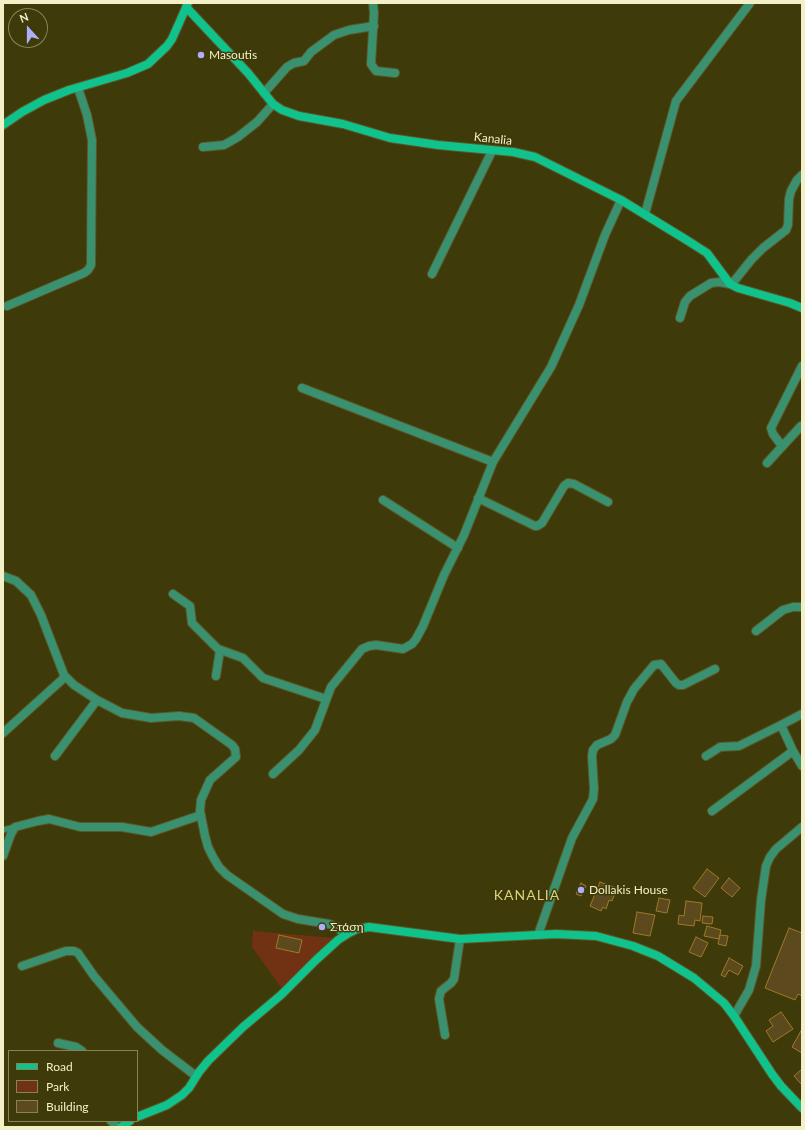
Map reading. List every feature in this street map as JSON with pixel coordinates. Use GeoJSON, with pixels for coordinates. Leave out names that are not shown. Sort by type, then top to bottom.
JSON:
{"type":"FeatureCollection","features":[{"type":"Feature","properties":{"kind":"main road","name":"Kanalia"},"geometry":{"type":"LineString","coordinates":[[187,5],[248,73],[273,104],[282,110],[299,116],[343,124],[390,138],[438,145],[513,152],[535,157],[621,200],[707,254],[730,284],[745,291],[790,303],[802,308]]}},
{"type":"Feature","properties":{"kind":"main road"},"geometry":{"type":"LineString","coordinates":[[3,125],[22,112],[44,100],[139,69],[155,59],[172,39],[187,5]]}},
{"type":"Feature","properties":{"kind":"main road"},"geometry":{"type":"LineString","coordinates":[[138,1117],[178,1098],[189,1088],[208,1061],[238,1032],[281,995],[316,960],[345,935],[357,929],[369,927],[460,939],[566,934],[596,936],[633,946],[658,956],[670,962],[704,986],[724,1003],[772,1074],[802,1108]]}},
{"type":"Feature","properties":{"kind":"street"},"geometry":{"type":"LineString","coordinates":[[373,3],[374,26],[371,58],[372,67],[379,72],[395,74]]}},
{"type":"Feature","properties":{"kind":"street"},"geometry":{"type":"LineString","coordinates":[[645,214],[676,101],[750,3]]}},
{"type":"Feature","properties":{"kind":"street"},"geometry":{"type":"LineString","coordinates":[[264,93],[287,67],[294,62],[304,61],[315,49],[334,35],[350,30],[374,26]]}},
{"type":"Feature","properties":{"kind":"street"},"geometry":{"type":"LineString","coordinates":[[7,306],[84,273],[91,265],[92,140],[87,115],[78,88]]}},
{"type":"Feature","properties":{"kind":"street"},"geometry":{"type":"LineString","coordinates":[[203,147],[224,145],[238,138],[257,122],[273,104]]}},
{"type":"Feature","properties":{"kind":"street"},"geometry":{"type":"LineString","coordinates":[[432,274],[492,151]]}},
{"type":"Feature","properties":{"kind":"street"},"geometry":{"type":"LineString","coordinates":[[680,318],[684,302],[696,292],[714,283],[730,284],[763,248],[788,229],[790,195],[794,184],[802,175]]}},
{"type":"Feature","properties":{"kind":"street"},"geometry":{"type":"LineString","coordinates":[[272,774],[299,750],[315,730],[320,720],[326,699],[334,683],[362,649],[376,645],[403,649],[412,644],[416,639],[423,626],[444,575],[458,548],[493,462],[551,367],[579,305],[607,231],[621,200]]}},
{"type":"Feature","properties":{"kind":"street"},"geometry":{"type":"LineString","coordinates":[[782,446],[772,434],[771,428],[802,366]]}},
{"type":"Feature","properties":{"kind":"street"},"geometry":{"type":"LineString","coordinates":[[302,388],[493,462]]}},
{"type":"Feature","properties":{"kind":"street"},"geometry":{"type":"LineString","coordinates":[[767,463],[801,426]]}},
{"type":"Feature","properties":{"kind":"street"},"geometry":{"type":"LineString","coordinates":[[478,498],[535,526],[542,523],[564,486],[568,483],[574,484],[608,502]]}},
{"type":"Feature","properties":{"kind":"street"},"geometry":{"type":"LineString","coordinates":[[383,500],[458,548]]}},
{"type":"Feature","properties":{"kind":"street"},"geometry":{"type":"LineString","coordinates":[[3,576],[16,581],[31,595],[41,615],[65,677],[78,688],[115,710],[129,715],[151,718],[179,716],[194,718],[232,745],[236,753],[236,757],[210,780],[201,800],[201,815],[208,848],[219,867],[227,876],[283,914],[298,919],[330,924],[337,927],[345,935]]}},
{"type":"Feature","properties":{"kind":"street"},"geometry":{"type":"LineString","coordinates":[[172,594],[190,606],[190,618],[193,624],[220,650],[243,658],[263,678],[326,699]]}},
{"type":"Feature","properties":{"kind":"street"},"geometry":{"type":"LineString","coordinates":[[756,631],[784,610],[794,607],[802,607]]}},
{"type":"Feature","properties":{"kind":"street"},"geometry":{"type":"LineString","coordinates":[[216,676],[220,650]]}},
{"type":"Feature","properties":{"kind":"street"},"geometry":{"type":"LineString","coordinates":[[538,935],[572,838],[593,799],[594,789],[592,756],[594,747],[611,739],[615,735],[627,702],[634,689],[654,665],[661,664],[679,685],[715,669]]}},
{"type":"Feature","properties":{"kind":"street"},"geometry":{"type":"LineString","coordinates":[[3,733],[65,677]]}},
{"type":"Feature","properties":{"kind":"street"},"geometry":{"type":"LineString","coordinates":[[55,756],[97,700]]}},
{"type":"Feature","properties":{"kind":"street"},"geometry":{"type":"LineString","coordinates":[[706,756],[720,746],[739,746],[802,714]]}},
{"type":"Feature","properties":{"kind":"street"},"geometry":{"type":"LineString","coordinates":[[781,725],[802,766]]}},
{"type":"Feature","properties":{"kind":"street"},"geometry":{"type":"LineString","coordinates":[[712,812],[793,751]]}},
{"type":"Feature","properties":{"kind":"street"},"geometry":{"type":"LineString","coordinates":[[3,856],[15,827],[38,821],[50,819],[80,827],[128,827],[151,832],[201,815]]}},
{"type":"Feature","properties":{"kind":"street"},"geometry":{"type":"LineString","coordinates":[[734,1016],[754,979],[761,900],[766,866],[776,849],[802,827]]}},
{"type":"Feature","properties":{"kind":"street"},"geometry":{"type":"LineString","coordinates":[[446,1035],[439,996],[441,991],[450,985],[454,979],[460,939]]}},
{"type":"Feature","properties":{"kind":"street"},"geometry":{"type":"LineString","coordinates":[[22,966],[66,951],[74,951],[78,953],[108,994],[137,1027],[162,1050],[196,1076]]}},
{"type":"Feature","properties":{"kind":"street"},"geometry":{"type":"LineString","coordinates":[[58,1043],[76,1047],[80,1050]]}},
{"type":"Feature","properties":{"kind":"lane"},"geometry":{"type":"LineString","coordinates":[[3,830],[15,827]]}},
{"type":"Feature","properties":{"kind":"green space"},"geometry":{"type":"Polygon","coordinates":[[[253,931],[334,938],[282,989],[252,947],[253,931]]]}},
{"type":"Feature","properties":{"kind":"building"},"geometry":{"type":"Polygon","coordinates":[[[707,869],[719,878],[705,897],[693,888],[707,869]]]}},
{"type":"Feature","properties":{"kind":"building"},"geometry":{"type":"Polygon","coordinates":[[[729,878],[740,888],[732,897],[721,888],[729,878]]]}},
{"type":"Feature","properties":{"kind":"building"},"geometry":{"type":"Polygon","coordinates":[[[600,882],[617,888],[612,901],[609,900],[606,909],[603,907],[601,911],[590,906],[600,882]]]}},
{"type":"Feature","properties":{"kind":"building","name":"Dollakis House"},"geometry":{"type":"Polygon","coordinates":[[[581,883],[586,886],[581,896],[576,894],[581,883]]]}},
{"type":"Feature","properties":{"kind":"building"},"geometry":{"type":"Polygon","coordinates":[[[659,898],[670,900],[667,913],[656,911],[659,898]]]}},
{"type":"Feature","properties":{"kind":"building"},"geometry":{"type":"Polygon","coordinates":[[[686,901],[702,903],[700,921],[695,920],[694,926],[678,924],[679,915],[684,916],[686,901]]]}},
{"type":"Feature","properties":{"kind":"building"},"geometry":{"type":"Polygon","coordinates":[[[637,912],[655,915],[650,936],[633,933],[637,912]]]}},
{"type":"Feature","properties":{"kind":"building"},"geometry":{"type":"Polygon","coordinates":[[[703,916],[713,917],[712,924],[702,923],[703,916]]]}},
{"type":"Feature","properties":{"kind":"building"},"geometry":{"type":"Polygon","coordinates":[[[707,926],[721,930],[719,939],[704,936],[707,926]]]}},
{"type":"Feature","properties":{"kind":"building"},"geometry":{"type":"Polygon","coordinates":[[[789,928],[802,933],[802,996],[798,994],[795,1000],[765,988],[789,928]]]}},
{"type":"Feature","properties":{"kind":"building"},"geometry":{"type":"Polygon","coordinates":[[[279,935],[302,940],[299,953],[276,948],[279,935]]]}},
{"type":"Feature","properties":{"kind":"building"},"geometry":{"type":"Polygon","coordinates":[[[720,935],[728,936],[726,946],[718,944],[720,935]]]}},
{"type":"Feature","properties":{"kind":"building"},"geometry":{"type":"Polygon","coordinates":[[[696,937],[708,943],[701,957],[689,952],[696,937]]]}},
{"type":"Feature","properties":{"kind":"building"},"geometry":{"type":"Polygon","coordinates":[[[729,958],[743,966],[738,975],[729,970],[725,977],[721,975],[729,958]]]}},
{"type":"Feature","properties":{"kind":"building"},"geometry":{"type":"Polygon","coordinates":[[[781,1012],[793,1029],[773,1042],[766,1031],[773,1026],[769,1020],[781,1012]]]}},
{"type":"Feature","properties":{"kind":"building"},"geometry":{"type":"Polygon","coordinates":[[[802,1029],[802,1053],[792,1047],[802,1029]]]}},
{"type":"Feature","properties":{"kind":"building"},"geometry":{"type":"Polygon","coordinates":[[[802,1069],[802,1085],[794,1076],[802,1069]]]}},
{"type":"Feature","properties":{"kind":"place","name":"Masoutis"},"geometry":{"type":"Point","coordinates":[201,55]}},
{"type":"Feature","properties":{"kind":"place","name":"Dollakis House"},"geometry":{"type":"Point","coordinates":[581,890]}},
{"type":"Feature","properties":{"kind":"place","name":"Στάση"},"geometry":{"type":"Point","coordinates":[322,927]}},
{"type":"Feature","properties":{"kind":"district","name":"KANALIA"},"geometry":{"type":"Point","coordinates":[527,895]}}]}
